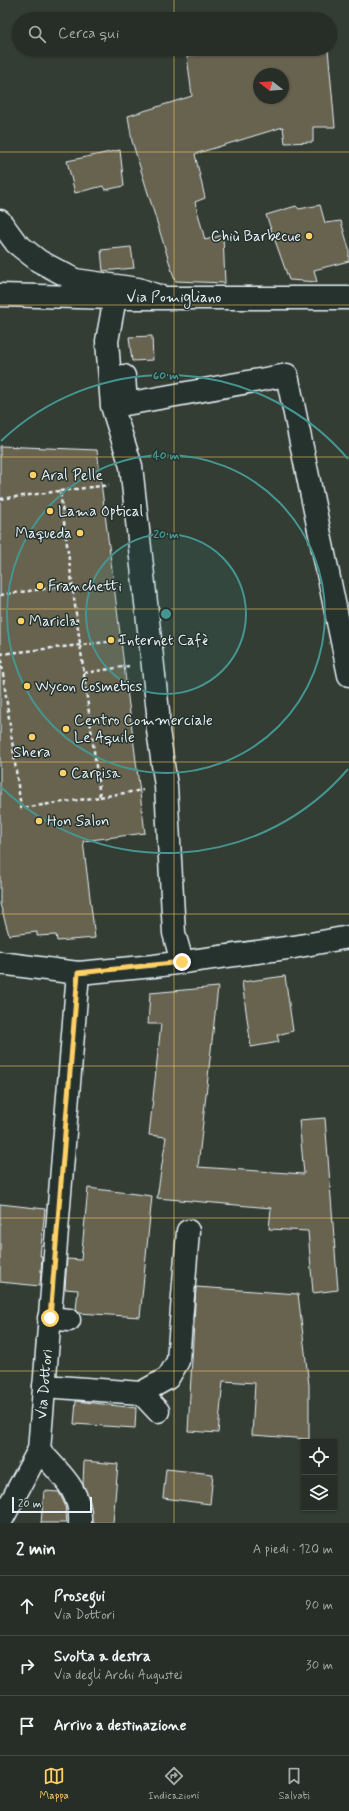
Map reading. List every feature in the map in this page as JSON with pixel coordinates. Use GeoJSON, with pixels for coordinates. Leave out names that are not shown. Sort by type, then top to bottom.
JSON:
{"type":"FeatureCollection","features":[{"type":"Feature","properties":{"kind":"main road"},"geometry":{"type":"LineString","coordinates":[[0,221],[16,243],[39,260],[75,280],[138,289],[162,297]]}},
{"type":"Feature","properties":{"kind":"main road","name":"Via Pomigliano"},"geometry":{"type":"LineString","coordinates":[[0,294],[114,298],[349,298]]}},
{"type":"Feature","properties":{"kind":"main road"},"geometry":{"type":"LineString","coordinates":[[114,298],[123,347],[126,404],[287,375],[349,675]]}},
{"type":"Feature","properties":{"kind":"main road"},"geometry":{"type":"LineString","coordinates":[[114,298],[107,341],[112,406],[131,466],[158,712],[158,730],[166,786],[174,933],[182,962]]}},
{"type":"Feature","properties":{"kind":"main road"},"geometry":{"type":"LineString","coordinates":[[179,836],[189,930],[182,962]]}},
{"type":"Feature","properties":{"kind":"main road"},"geometry":{"type":"LineString","coordinates":[[0,963],[78,973],[182,962],[294,947],[349,937]]}},
{"type":"Feature","properties":{"kind":"main road","name":"Via Dottori"},"geometry":{"type":"LineString","coordinates":[[0,1523],[39,1450],[44,1386],[59,1319],[78,973]]}},
{"type":"Feature","properties":{"kind":"main road"},"geometry":{"type":"LineString","coordinates":[[44,1386],[140,1393],[168,1378],[178,1361],[188,1231]]}},
{"type":"Feature","properties":{"kind":"main road"},"geometry":{"type":"LineString","coordinates":[[140,1393],[158,1411]]}},
{"type":"Feature","properties":{"kind":"main road"},"geometry":{"type":"LineString","coordinates":[[39,1450],[74,1490],[81,1511],[80,1523]]}},
{"type":"Feature","properties":{"kind":"path"},"geometry":{"type":"LineString","coordinates":[[0,499],[109,484]]}},
{"type":"Feature","properties":{"kind":"path"},"geometry":{"type":"LineString","coordinates":[[60,491],[100,797]]}},
{"type":"Feature","properties":{"kind":"path"},"geometry":{"type":"LineString","coordinates":[[0,595],[72,585]]}},
{"type":"Feature","properties":{"kind":"path"},"geometry":{"type":"LineString","coordinates":[[0,654],[128,639]]}},
{"type":"Feature","properties":{"kind":"path"},"geometry":{"type":"LineString","coordinates":[[0,651],[21,808],[147,789]]}},
{"type":"Feature","properties":{"kind":"path"},"geometry":{"type":"LineString","coordinates":[[84,673],[132,666]]}},
{"type":"Feature","properties":{"kind":"building"},"geometry":{"type":"Polygon","coordinates":[[[187,56],[329,56],[335,127],[313,127],[313,142],[285,143],[283,127],[195,154],[205,198],[195,202],[205,240],[223,235],[225,283],[175,281],[132,141],[128,116],[192,96],[187,56]]]}},
{"type":"Feature","properties":{"kind":"building"},"geometry":{"type":"Polygon","coordinates":[[[120,150],[124,186],[105,190],[103,186],[75,193],[67,161],[120,150]]]}},
{"type":"Feature","properties":{"kind":"building","name":"Chiù Barbecue"},"geometry":{"type":"Polygon","coordinates":[[[320,205],[325,223],[341,221],[349,249],[349,261],[314,270],[317,282],[289,280],[266,215],[296,206],[299,209],[320,205]]]}},
{"type":"Feature","properties":{"kind":"building"},"geometry":{"type":"Polygon","coordinates":[[[131,247],[134,268],[103,271],[101,250],[131,247]]]}},
{"type":"Feature","properties":{"kind":"building"},"geometry":{"type":"Polygon","coordinates":[[[152,336],[153,360],[132,361],[129,337],[152,336]]]}},
{"type":"Feature","properties":{"kind":"building","name":"Centro Commerciale Le Aquile"},"geometry":{"type":"Polygon","coordinates":[[[0,446],[97,450],[145,833],[83,841],[95,938],[57,941],[56,935],[37,936],[37,932],[9,935],[0,904],[0,446]]]}},
{"type":"Feature","properties":{"kind":"building"},"geometry":{"type":"Polygon","coordinates":[[[285,976],[293,1031],[277,1035],[279,1042],[251,1047],[242,982],[285,976]]]}},
{"type":"Feature","properties":{"kind":"building"},"geometry":{"type":"Polygon","coordinates":[[[218,987],[198,1167],[304,1174],[299,1120],[325,1118],[338,1290],[313,1293],[308,1231],[269,1229],[271,1208],[157,1198],[166,1137],[149,1135],[161,1024],[148,1024],[150,993],[218,987]]]}},
{"type":"Feature","properties":{"kind":"building"},"geometry":{"type":"Polygon","coordinates":[[[88,1188],[152,1196],[140,1317],[79,1313],[76,1310],[78,1290],[65,1289],[67,1259],[81,1260],[88,1188]]]}},
{"type":"Feature","properties":{"kind":"building"},"geometry":{"type":"Polygon","coordinates":[[[0,1204],[45,1209],[40,1256],[42,1256],[40,1286],[0,1282],[0,1204]]]}},
{"type":"Feature","properties":{"kind":"building"},"geometry":{"type":"Polygon","coordinates":[[[196,1287],[298,1294],[309,1385],[309,1439],[252,1435],[255,1383],[223,1381],[218,1433],[188,1431],[196,1287]]]}},
{"type":"Feature","properties":{"kind":"building"},"geometry":{"type":"Polygon","coordinates":[[[76,1401],[136,1408],[135,1428],[74,1424],[76,1401]]]}},
{"type":"Feature","properties":{"kind":"building"},"geometry":{"type":"Polygon","coordinates":[[[84,1461],[118,1464],[113,1523],[92,1523],[89,1498],[83,1484],[84,1461]]]}},
{"type":"Feature","properties":{"kind":"building"},"geometry":{"type":"Polygon","coordinates":[[[166,1469],[213,1474],[210,1504],[163,1498],[166,1469]]]}},
{"type":"Feature","properties":{"kind":"building"},"geometry":{"type":"Polygon","coordinates":[[[44,1491],[59,1492],[65,1505],[67,1523],[41,1523],[44,1491]]]}},
{"type":"Feature","properties":{"kind":"place","name":"Chiù Barbecue"},"geometry":{"type":"Point","coordinates":[309,236]}},
{"type":"Feature","properties":{"kind":"place","name":"Aral Pelle"},"geometry":{"type":"Point","coordinates":[33,475]}},
{"type":"Feature","properties":{"kind":"place","name":"Lama Optical"},"geometry":{"type":"Point","coordinates":[50,511]}},
{"type":"Feature","properties":{"kind":"place","name":"Maqueda"},"geometry":{"type":"Point","coordinates":[80,533]}},
{"type":"Feature","properties":{"kind":"place","name":"Franchetti"},"geometry":{"type":"Point","coordinates":[40,586]}},
{"type":"Feature","properties":{"kind":"place","name":"Maricla"},"geometry":{"type":"Point","coordinates":[21,621]}},
{"type":"Feature","properties":{"kind":"place","name":"Internet Cafè"},"geometry":{"type":"Point","coordinates":[111,640]}},
{"type":"Feature","properties":{"kind":"place","name":"Wycon Cosmetics"},"geometry":{"type":"Point","coordinates":[27,686]}},
{"type":"Feature","properties":{"kind":"place","name":"Centro Commerciale Le Aquile"},"geometry":{"type":"Point","coordinates":[66,729]}},
{"type":"Feature","properties":{"kind":"place","name":"Shera"},"geometry":{"type":"Point","coordinates":[32,737]}},
{"type":"Feature","properties":{"kind":"place","name":"Carpisa"},"geometry":{"type":"Point","coordinates":[63,773]}},
{"type":"Feature","properties":{"kind":"place","name":"Hon Salon"},"geometry":{"type":"Point","coordinates":[39,821]}},
{"type":"Feature","properties":{"kind":"route"},"geometry":{"type":"LineString","coordinates":[[50,1318],[78,973],[182,962]]}}]}
